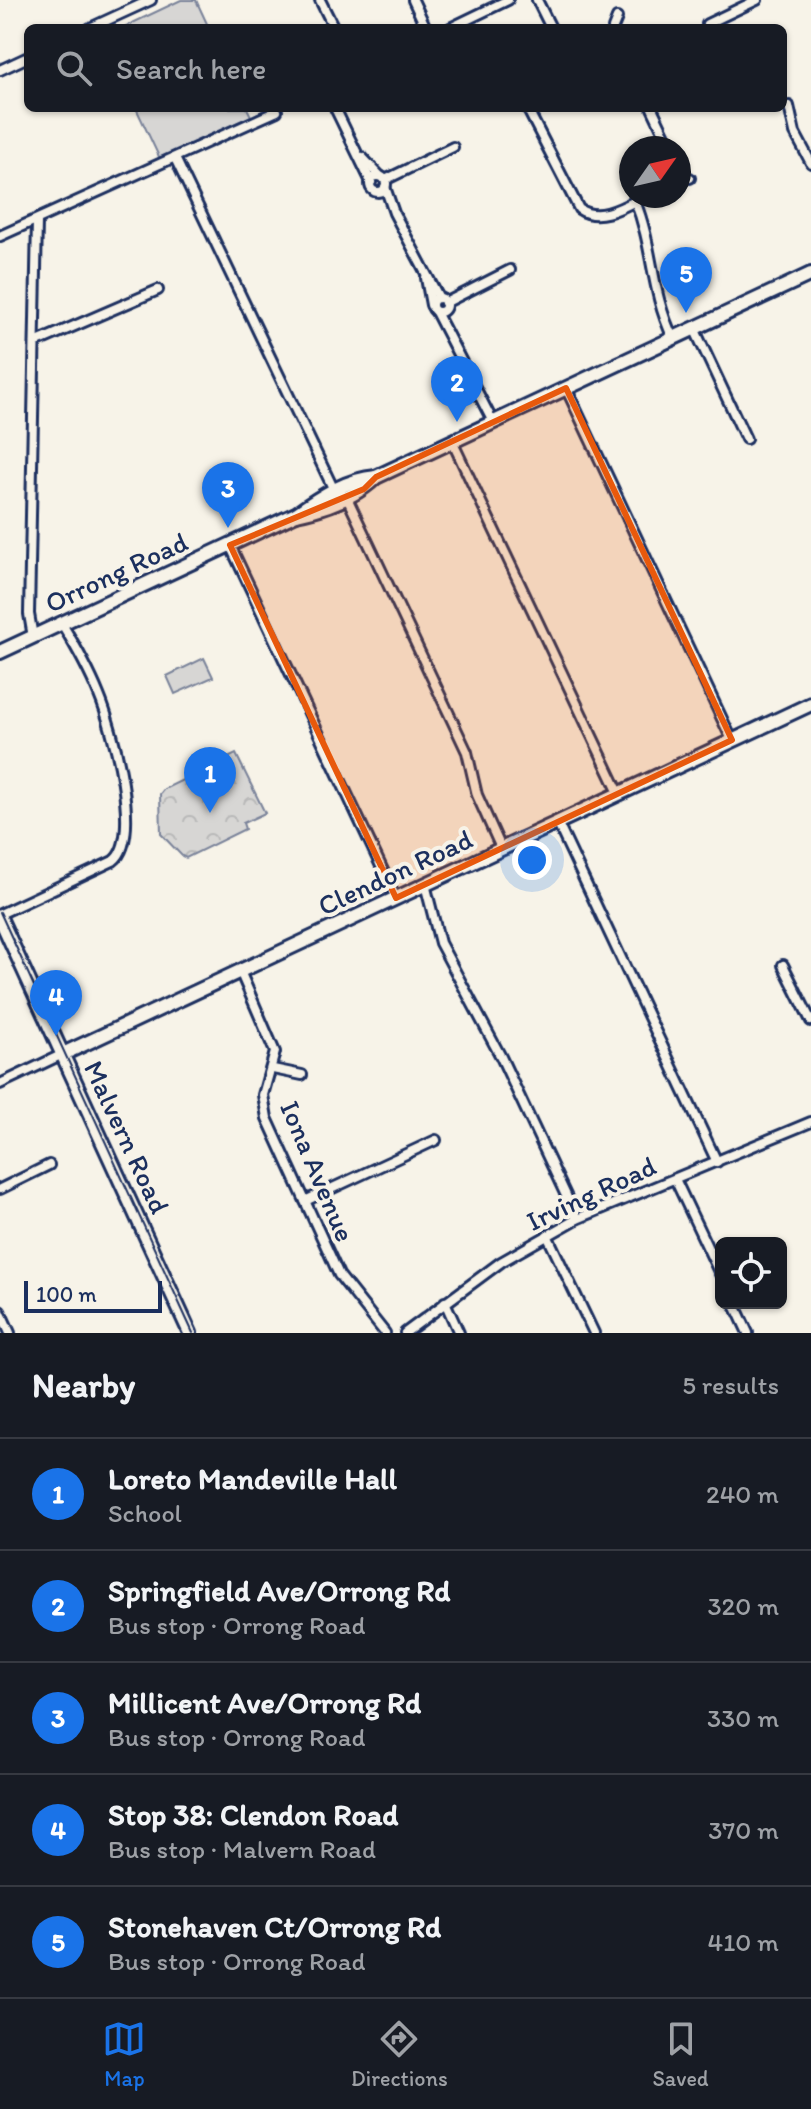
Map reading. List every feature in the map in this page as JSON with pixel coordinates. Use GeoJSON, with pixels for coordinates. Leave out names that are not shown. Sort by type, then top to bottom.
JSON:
{"type":"FeatureCollection","features":[{"type":"Feature","properties":{"kind":"main road","name":"Orrong Road"},"geometry":{"type":"LineString","coordinates":[[0,652],[340,494],[364,489],[376,477],[811,274]]}},
{"type":"Feature","properties":{"kind":"main road","name":"Clendon Road"},"geometry":{"type":"LineString","coordinates":[[63,1054],[811,704]]}},
{"type":"Feature","properties":{"kind":"main road","name":"Malvern Road"},"geometry":{"type":"LineString","coordinates":[[0,916],[190,1333]]}},
{"type":"Feature","properties":{"kind":"street"},"geometry":{"type":"LineString","coordinates":[[99,24],[151,0]]}},
{"type":"Feature","properties":{"kind":"street"},"geometry":{"type":"LineString","coordinates":[[320,0],[332,24]]}},
{"type":"Feature","properties":{"kind":"street"},"geometry":{"type":"LineString","coordinates":[[413,0],[424,24]]}},
{"type":"Feature","properties":{"kind":"street"},"geometry":{"type":"LineString","coordinates":[[458,24],[508,0]]}},
{"type":"Feature","properties":{"kind":"street"},"geometry":{"type":"LineString","coordinates":[[537,0],[549,24]]}},
{"type":"Feature","properties":{"kind":"street"},"geometry":{"type":"LineString","coordinates":[[707,24],[757,0]]}},
{"type":"Feature","properties":{"kind":"street"},"geometry":{"type":"LineString","coordinates":[[615,24],[617,18]]}},
{"type":"Feature","properties":{"kind":"street"},"geometry":{"type":"LineString","coordinates":[[0,70],[24,59]]}},
{"type":"Feature","properties":{"kind":"street"},"geometry":{"type":"LineString","coordinates":[[789,106],[795,133],[811,163]]}},
{"type":"Feature","properties":{"kind":"street"},"geometry":{"type":"LineString","coordinates":[[0,236],[275,112]]}},
{"type":"Feature","properties":{"kind":"street"},"geometry":{"type":"LineString","coordinates":[[340,112],[372,186],[394,213]]}},
{"type":"Feature","properties":{"kind":"street"},"geometry":{"type":"LineString","coordinates":[[529,112],[571,199],[586,214],[605,214],[619,208]]}},
{"type":"Feature","properties":{"kind":"street"},"geometry":{"type":"LineString","coordinates":[[654,112],[665,136]]}},
{"type":"Feature","properties":{"kind":"street"},"geometry":{"type":"LineString","coordinates":[[372,186],[453,147]]}},
{"type":"Feature","properties":{"kind":"street"},"geometry":{"type":"LineString","coordinates":[[361,156],[384,181],[394,213],[493,422]]}},
{"type":"Feature","properties":{"kind":"street"},"geometry":{"type":"LineString","coordinates":[[175,158],[462,741],[477,795],[501,848]]}},
{"type":"Feature","properties":{"kind":"street"},"geometry":{"type":"LineString","coordinates":[[372,186],[384,181]]}},
{"type":"Feature","properties":{"kind":"street"},"geometry":{"type":"LineString","coordinates":[[638,208],[644,223],[656,295],[673,338]]}},
{"type":"Feature","properties":{"kind":"street"},"geometry":{"type":"LineString","coordinates":[[582,227],[586,214]]}},
{"type":"Feature","properties":{"kind":"street"},"geometry":{"type":"LineString","coordinates":[[33,637],[29,614],[37,221]]}},
{"type":"Feature","properties":{"kind":"street"},"geometry":{"type":"LineString","coordinates":[[439,305],[510,270]]}},
{"type":"Feature","properties":{"kind":"street"},"geometry":{"type":"LineString","coordinates":[[35,343],[158,290]]}},
{"type":"Feature","properties":{"kind":"street"},"geometry":{"type":"LineString","coordinates":[[694,328],[746,439]]}},
{"type":"Feature","properties":{"kind":"street"},"geometry":{"type":"LineString","coordinates":[[566,388],[732,740]]}},
{"type":"Feature","properties":{"kind":"street"},"geometry":{"type":"LineString","coordinates":[[452,441],[619,793]]}},
{"type":"Feature","properties":{"kind":"street"},"geometry":{"type":"LineString","coordinates":[[230,545],[396,898]]}},
{"type":"Feature","properties":{"kind":"street"},"geometry":{"type":"LineString","coordinates":[[0,916],[113,861],[123,848],[123,789],[112,733],[91,675],[62,624]]}},
{"type":"Feature","properties":{"kind":"street"},"geometry":{"type":"LineString","coordinates":[[557,822],[717,1162]]}},
{"type":"Feature","properties":{"kind":"street"},"geometry":{"type":"LineString","coordinates":[[425,884],[440,943],[501,1057],[577,1219]]}},
{"type":"Feature","properties":{"kind":"street"},"geometry":{"type":"LineString","coordinates":[[783,965],[811,1021]]}},
{"type":"Feature","properties":{"kind":"street","name":"Iona Avenue"},"geometry":{"type":"LineString","coordinates":[[240,971],[273,1042],[273,1069],[264,1089],[263,1105],[339,1275],[385,1333]]}},
{"type":"Feature","properties":{"kind":"street","name":"Clendon Road"},"geometry":{"type":"LineString","coordinates":[[0,1084],[63,1054]]}},
{"type":"Feature","properties":{"kind":"street"},"geometry":{"type":"LineString","coordinates":[[273,1069],[302,1075]]}},
{"type":"Feature","properties":{"kind":"street","name":"Irving Road"},"geometry":{"type":"LineString","coordinates":[[405,1333],[445,1302],[547,1235],[577,1219],[811,1122]]}},
{"type":"Feature","properties":{"kind":"street"},"geometry":{"type":"LineString","coordinates":[[305,1201],[436,1140]]}},
{"type":"Feature","properties":{"kind":"street"},"geometry":{"type":"LineString","coordinates":[[0,1189],[49,1165]]}},
{"type":"Feature","properties":{"kind":"street"},"geometry":{"type":"LineString","coordinates":[[675,1179],[715,1263]]}},
{"type":"Feature","properties":{"kind":"street"},"geometry":{"type":"LineString","coordinates":[[547,1235],[594,1333]]}},
{"type":"Feature","properties":{"kind":"street"},"geometry":{"type":"LineString","coordinates":[[445,1302],[459,1333]]}},
{"type":"Feature","properties":{"kind":"street"},"geometry":{"type":"LineString","coordinates":[[737,1309],[748,1333]]}},
{"type":"Feature","properties":{"kind":"street"},"geometry":{"type":"LineString","coordinates":[[0,1311],[10,1333]]}},
{"type":"Feature","properties":{"kind":"highlighted area"},"geometry":{"type":"Polygon","coordinates":[[[566,388],[732,740],[396,898],[230,545],[364,489],[376,477],[566,388]]]}},
{"type":"Feature","properties":{"kind":"green space"},"geometry":{"type":"Polygon","coordinates":[[[181,0],[196,0],[207,24],[130,24],[181,0]]]}},
{"type":"Feature","properties":{"kind":"green space"},"geometry":{"type":"Polygon","coordinates":[[[138,112],[249,112],[251,116],[160,159],[138,112]]]}},
{"type":"Feature","properties":{"kind":"green space"},"geometry":{"type":"Polygon","coordinates":[[[204,658],[213,677],[175,694],[167,676],[204,658]]]}},
{"type":"Feature","properties":{"kind":"green space"},"geometry":{"type":"Polygon","coordinates":[[[236,754],[265,813],[243,823],[245,829],[186,858],[182,856],[161,834],[160,794],[164,789],[236,754]]]}},
{"type":"Feature","properties":{"kind":"tram line"},"geometry":{"type":"LineString","coordinates":[[0,912],[193,1333]]}},
{"type":"Feature","properties":{"kind":"place","name":"Stonehaven Ct/Orrong Rd"},"geometry":{"type":"Point","coordinates":[686,313]}},
{"type":"Feature","properties":{"kind":"place","name":"Springfield Ave/Orrong Rd"},"geometry":{"type":"Point","coordinates":[457,422]}},
{"type":"Feature","properties":{"kind":"place","name":"Millicent Ave/Orrong Rd"},"geometry":{"type":"Point","coordinates":[228,528]}},
{"type":"Feature","properties":{"kind":"place","name":"Loreto Mandeville Hall"},"geometry":{"type":"Point","coordinates":[210,813]}},
{"type":"Feature","properties":{"kind":"place","name":"Stop 38: Clendon Road"},"geometry":{"type":"Point","coordinates":[56,1036]}}]}
